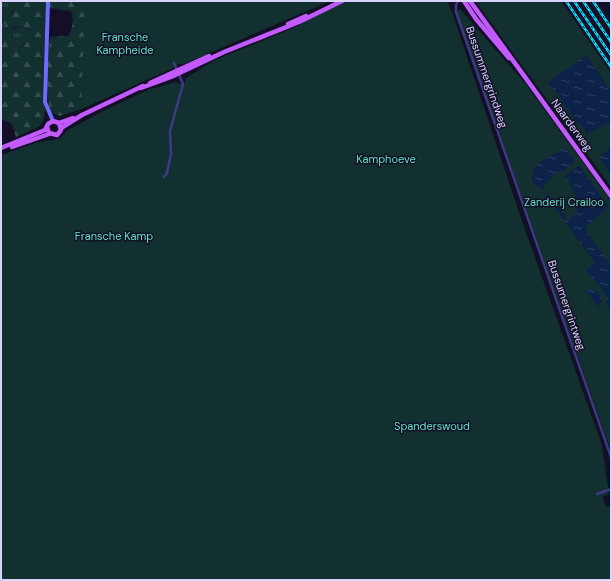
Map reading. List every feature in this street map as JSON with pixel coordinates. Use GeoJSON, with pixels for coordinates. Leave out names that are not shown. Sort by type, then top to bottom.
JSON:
{"type":"FeatureCollection","features":[{"type":"Feature","properties":{"kind":"main road"},"geometry":{"type":"LineString","coordinates":[[48,1],[46,102],[50,124],[49,134]]}},
{"type":"Feature","properties":{"kind":"main road"},"geometry":{"type":"LineString","coordinates":[[1,149],[43,131],[50,124],[59,123],[82,115],[178,72],[209,56],[224,52],[285,26],[299,22],[342,1]]}},
{"type":"Feature","properties":{"kind":"main road","name":"Naarderweg"},"geometry":{"type":"LineString","coordinates":[[464,1],[476,19],[517,66]]}},
{"type":"Feature","properties":{"kind":"main road","name":"Naarderweg"},"geometry":{"type":"LineString","coordinates":[[470,1],[611,196]]}},
{"type":"Feature","properties":{"kind":"main road"},"geometry":{"type":"LineString","coordinates":[[1,149],[49,134],[57,135],[61,128],[82,115]]}},
{"type":"Feature","properties":{"kind":"main road"},"geometry":{"type":"LineString","coordinates":[[59,123],[61,128]]}},
{"type":"Feature","properties":{"kind":"street","name":"Bussummergrindweg"},"geometry":{"type":"LineString","coordinates":[[458,1],[456,5],[456,12],[507,159]]}},
{"type":"Feature","properties":{"kind":"street"},"geometry":{"type":"LineString","coordinates":[[164,177],[167,173],[171,154],[170,131],[183,84],[174,63]]}},
{"type":"Feature","properties":{"kind":"street","name":"Bussumergrintweg"},"geometry":{"type":"LineString","coordinates":[[507,159],[611,457]]}},
{"type":"Feature","properties":{"kind":"street"},"geometry":{"type":"LineString","coordinates":[[597,494],[611,489]]}},
{"type":"Feature","properties":{"kind":"green space"},"geometry":{"type":"Polygon","coordinates":[[[1,1],[18,1],[18,6],[12,11],[12,15],[3,21],[9,34],[1,41],[1,1]]]}},
{"type":"Feature","properties":{"kind":"green space"},"geometry":{"type":"Polygon","coordinates":[[[18,1],[46,1],[43,95],[45,110],[44,119],[40,126],[16,137],[12,124],[1,119],[1,41],[9,34],[3,21],[12,15],[14,9],[18,6],[18,1]],[[16,26],[10,30],[12,40],[8,47],[12,51],[22,47],[30,38],[31,31],[16,26]]]}},
{"type":"Feature","properties":{"kind":"green space"},"geometry":{"type":"Polygon","coordinates":[[[49,1],[119,1],[174,66],[171,69],[81,109],[60,116],[52,113],[48,98],[50,37],[68,36],[73,20],[71,11],[49,8],[49,1]]]}},
{"type":"Feature","properties":{"kind":"green space","name":"Fransche Kampheide"},"geometry":{"type":"Polygon","coordinates":[[[85,1],[330,1],[184,64],[178,64],[171,69],[81,109],[85,1]]]}},
{"type":"Feature","properties":{"kind":"green space"},"geometry":{"type":"Polygon","coordinates":[[[346,1],[447,1],[522,221],[602,445],[609,494],[602,497],[607,507],[611,506],[611,580],[1,580],[1,155],[38,142],[59,139],[68,130],[103,111],[150,89],[176,82],[179,84],[185,83],[186,78],[215,60],[298,26],[313,16],[346,1]]]}},
{"type":"Feature","properties":{"kind":"green space","name":"Zanderij Crailoo"},"geometry":{"type":"Polygon","coordinates":[[[475,1],[561,1],[611,73],[611,187],[475,1]]]}},
{"type":"Feature","properties":{"kind":"green space","name":"Zanderij Crailoo"},"geometry":{"type":"Polygon","coordinates":[[[460,9],[525,83],[611,201],[611,451],[457,12],[460,9]]]}},
{"type":"Feature","properties":{"kind":"green space"},"geometry":{"type":"Polygon","coordinates":[[[18,27],[32,31],[31,38],[16,51],[12,51],[8,47],[12,40],[10,30],[18,27]]]}},
{"type":"Feature","properties":{"kind":"water"},"geometry":{"type":"Polygon","coordinates":[[[587,56],[611,92],[611,121],[591,133],[589,131],[587,135],[584,128],[577,123],[553,88],[547,83],[587,56]]]}},
{"type":"Feature","properties":{"kind":"water"},"geometry":{"type":"Polygon","coordinates":[[[611,147],[611,175],[599,157],[611,147]]]}},
{"type":"Feature","properties":{"kind":"water"},"geometry":{"type":"Polygon","coordinates":[[[566,149],[575,161],[563,172],[558,171],[543,186],[544,191],[539,186],[535,186],[532,179],[535,167],[545,159],[566,149]]]}},
{"type":"Feature","properties":{"kind":"water"},"geometry":{"type":"Polygon","coordinates":[[[579,165],[608,206],[600,215],[585,227],[586,231],[611,265],[611,312],[606,303],[606,296],[602,288],[586,270],[595,263],[546,196],[548,194],[549,195],[568,220],[574,216],[577,211],[577,200],[565,176],[579,165]]]}},
{"type":"Feature","properties":{"kind":"water"},"geometry":{"type":"Polygon","coordinates":[[[590,289],[597,291],[601,295],[602,300],[598,307],[585,290],[590,289]]]}},
{"type":"Feature","properties":{"kind":"railway"},"geometry":{"type":"LineString","coordinates":[[566,1],[611,67]]}},
{"type":"Feature","properties":{"kind":"railway"},"geometry":{"type":"LineString","coordinates":[[574,1],[611,55]]}},
{"type":"Feature","properties":{"kind":"railway"},"geometry":{"type":"LineString","coordinates":[[583,1],[611,42]]}},
{"type":"Feature","properties":{"kind":"railway"},"geometry":{"type":"LineString","coordinates":[[593,1],[611,28]]}},
{"type":"Feature","properties":{"kind":"park label","name":"Kamphoeve"},"geometry":{"type":"Point","coordinates":[386,159]}},
{"type":"Feature","properties":{"kind":"park label","name":"Fransche Kamp"},"geometry":{"type":"Point","coordinates":[114,236]}},
{"type":"Feature","properties":{"kind":"park label","name":"Spanderswoud"},"geometry":{"type":"Point","coordinates":[432,426]}}]}
